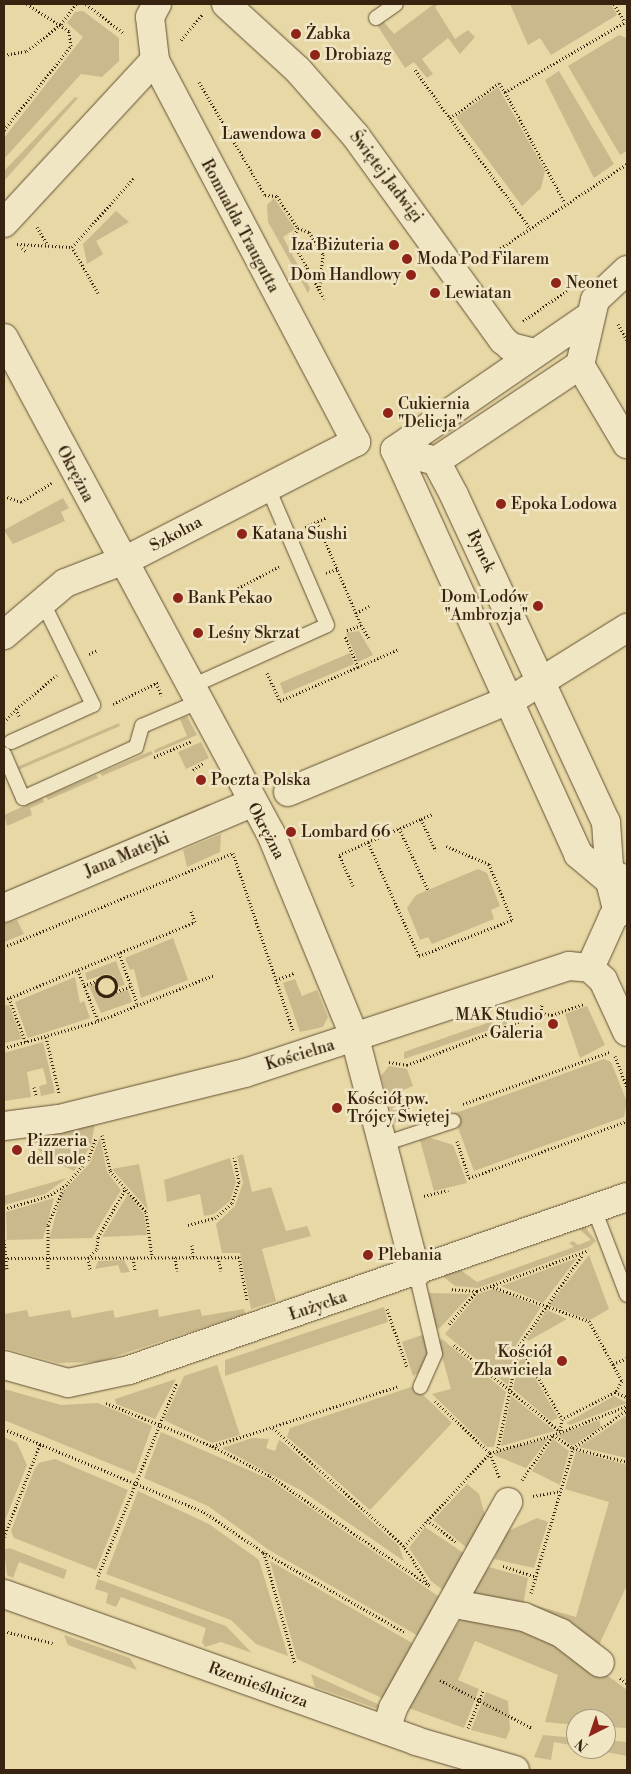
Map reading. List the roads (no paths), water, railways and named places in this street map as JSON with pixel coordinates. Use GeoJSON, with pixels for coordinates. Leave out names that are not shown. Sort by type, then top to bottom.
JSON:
{"type":"FeatureCollection","features":[{"type":"Feature","properties":{"kind":"street","name":"Romualda Traugutta"},"geometry":{"type":"LineString","coordinates":[[157,4],[150,17],[154,60],[356,442]]}},
{"type":"Feature","properties":{"kind":"street","name":"Świętej Jadwigi"},"geometry":{"type":"LineString","coordinates":[[220,11],[298,70],[355,135],[503,340],[511,347],[535,353]]}},
{"type":"Feature","properties":{"kind":"street"},"geometry":{"type":"LineString","coordinates":[[8,232],[154,60]]}},
{"type":"Feature","properties":{"kind":"street"},"geometry":{"type":"LineString","coordinates":[[627,270],[606,286],[590,316],[580,365],[627,444]]}},
{"type":"Feature","properties":{"kind":"street"},"geometry":{"type":"LineString","coordinates":[[395,450],[590,316]]}},
{"type":"Feature","properties":{"kind":"street","name":"Okrężna"},"geometry":{"type":"LineString","coordinates":[[4,338],[251,803],[271,834],[355,1038],[384,1144],[418,1282]]}},
{"type":"Feature","properties":{"kind":"street"},"geometry":{"type":"LineString","coordinates":[[395,450],[436,461],[580,365]]}},
{"type":"Feature","properties":{"kind":"street","name":"Szkolna"},"geometry":{"type":"LineString","coordinates":[[4,634],[65,583],[122,560],[356,442]]}},
{"type":"Feature","properties":{"kind":"street"},"geometry":{"type":"LineString","coordinates":[[395,450],[578,854],[619,877]]}},
{"type":"Feature","properties":{"kind":"street","name":"Rynek"},"geometry":{"type":"LineString","coordinates":[[436,461],[542,681],[617,816],[619,877],[623,909],[590,968]]}},
{"type":"Feature","properties":{"kind":"street"},"geometry":{"type":"LineString","coordinates":[[288,792],[507,700],[542,681],[627,628]]}},
{"type":"Feature","properties":{"kind":"street","name":"Jana Matejki"},"geometry":{"type":"LineString","coordinates":[[4,908],[251,803]]}},
{"type":"Feature","properties":{"kind":"street","name":"Kościelna"},"geometry":{"type":"LineString","coordinates":[[4,1126],[138,1101],[355,1038],[569,966],[590,968]]}},
{"type":"Feature","properties":{"kind":"street"},"geometry":{"type":"LineString","coordinates":[[590,968],[602,980],[620,1042]]}},
{"type":"Feature","properties":{"kind":"street","name":"Łużycka"},"geometry":{"type":"LineString","coordinates":[[4,1365],[52,1380],[84,1381],[129,1370],[418,1282],[627,1197]]}},
{"type":"Feature","properties":{"kind":"street"},"geometry":{"type":"LineString","coordinates":[[386,1730],[424,1657],[456,1604],[508,1502]]}},
{"type":"Feature","properties":{"kind":"street","name":"Rzemieślnicza"},"geometry":{"type":"LineString","coordinates":[[4,1594],[386,1730],[515,1770]]}},
{"type":"Feature","properties":{"kind":"street"},"geometry":{"type":"LineString","coordinates":[[456,1604],[524,1618],[562,1633],[600,1663]]}},
{"type":"Feature","properties":{"kind":"lane"},"geometry":{"type":"LineString","coordinates":[[376,18],[396,4]]}},
{"type":"Feature","properties":{"kind":"lane"},"geometry":{"type":"LineString","coordinates":[[42,601],[93,705],[28,735],[8,748],[23,798],[136,747],[142,726],[259,656],[327,625],[267,486]]}},
{"type":"Feature","properties":{"kind":"lane"},"geometry":{"type":"LineString","coordinates":[[384,1144],[451,1122]]}},
{"type":"Feature","properties":{"kind":"lane"},"geometry":{"type":"LineString","coordinates":[[594,1209],[627,1295]]}},
{"type":"Feature","properties":{"kind":"lane"},"geometry":{"type":"LineString","coordinates":[[416,1384],[435,1354],[418,1282]]}},
{"type":"Feature","properties":{"kind":"place","name":"Żabka"},"geometry":{"type":"Point","coordinates":[296,34]}},
{"type":"Feature","properties":{"kind":"place","name":"Drobiazg"},"geometry":{"type":"Point","coordinates":[315,55]}},
{"type":"Feature","properties":{"kind":"place","name":"Lawendowa"},"geometry":{"type":"Point","coordinates":[316,134]}},
{"type":"Feature","properties":{"kind":"place","name":"Iza Biżuteria"},"geometry":{"type":"Point","coordinates":[394,245]}},
{"type":"Feature","properties":{"kind":"place","name":"Moda Pod Filarem"},"geometry":{"type":"Point","coordinates":[407,259]}},
{"type":"Feature","properties":{"kind":"place","name":"Dom Handlowy"},"geometry":{"type":"Point","coordinates":[411,275]}},
{"type":"Feature","properties":{"kind":"place","name":"Neonet"},"geometry":{"type":"Point","coordinates":[556,283]}},
{"type":"Feature","properties":{"kind":"place","name":"Lewiatan"},"geometry":{"type":"Point","coordinates":[435,293]}},
{"type":"Feature","properties":{"kind":"place","name":"Cukiernia \"Delicja\""},"geometry":{"type":"Point","coordinates":[388,413]}},
{"type":"Feature","properties":{"kind":"place","name":"Epoka Lodowa"},"geometry":{"type":"Point","coordinates":[501,504]}},
{"type":"Feature","properties":{"kind":"place","name":"Katana Sushi"},"geometry":{"type":"Point","coordinates":[242,534]}},
{"type":"Feature","properties":{"kind":"place","name":"Bank Pekao"},"geometry":{"type":"Point","coordinates":[178,598]}},
{"type":"Feature","properties":{"kind":"place","name":"Dom Lodów \"Ambrozja\""},"geometry":{"type":"Point","coordinates":[538,606]}},
{"type":"Feature","properties":{"kind":"place","name":"Leśny Skrzat"},"geometry":{"type":"Point","coordinates":[198,633]}},
{"type":"Feature","properties":{"kind":"place","name":"Poczta Polska"},"geometry":{"type":"Point","coordinates":[201,780]}},
{"type":"Feature","properties":{"kind":"place","name":"Lombard 66"},"geometry":{"type":"Point","coordinates":[291,832]}},
{"type":"Feature","properties":{"kind":"place","name":"MAK Studio Galeria"},"geometry":{"type":"Point","coordinates":[553,1024]}},
{"type":"Feature","properties":{"kind":"place","name":"Kościół pw. Trójcy Świętej"},"geometry":{"type":"Point","coordinates":[337,1108]}},
{"type":"Feature","properties":{"kind":"place","name":"Pizzeria dell sole"},"geometry":{"type":"Point","coordinates":[17,1150]}},
{"type":"Feature","properties":{"kind":"place","name":"Plebania"},"geometry":{"type":"Point","coordinates":[368,1255]}},
{"type":"Feature","properties":{"kind":"place","name":"Kościół Zbawiciela"},"geometry":{"type":"Point","coordinates":[562,1361]}}]}
